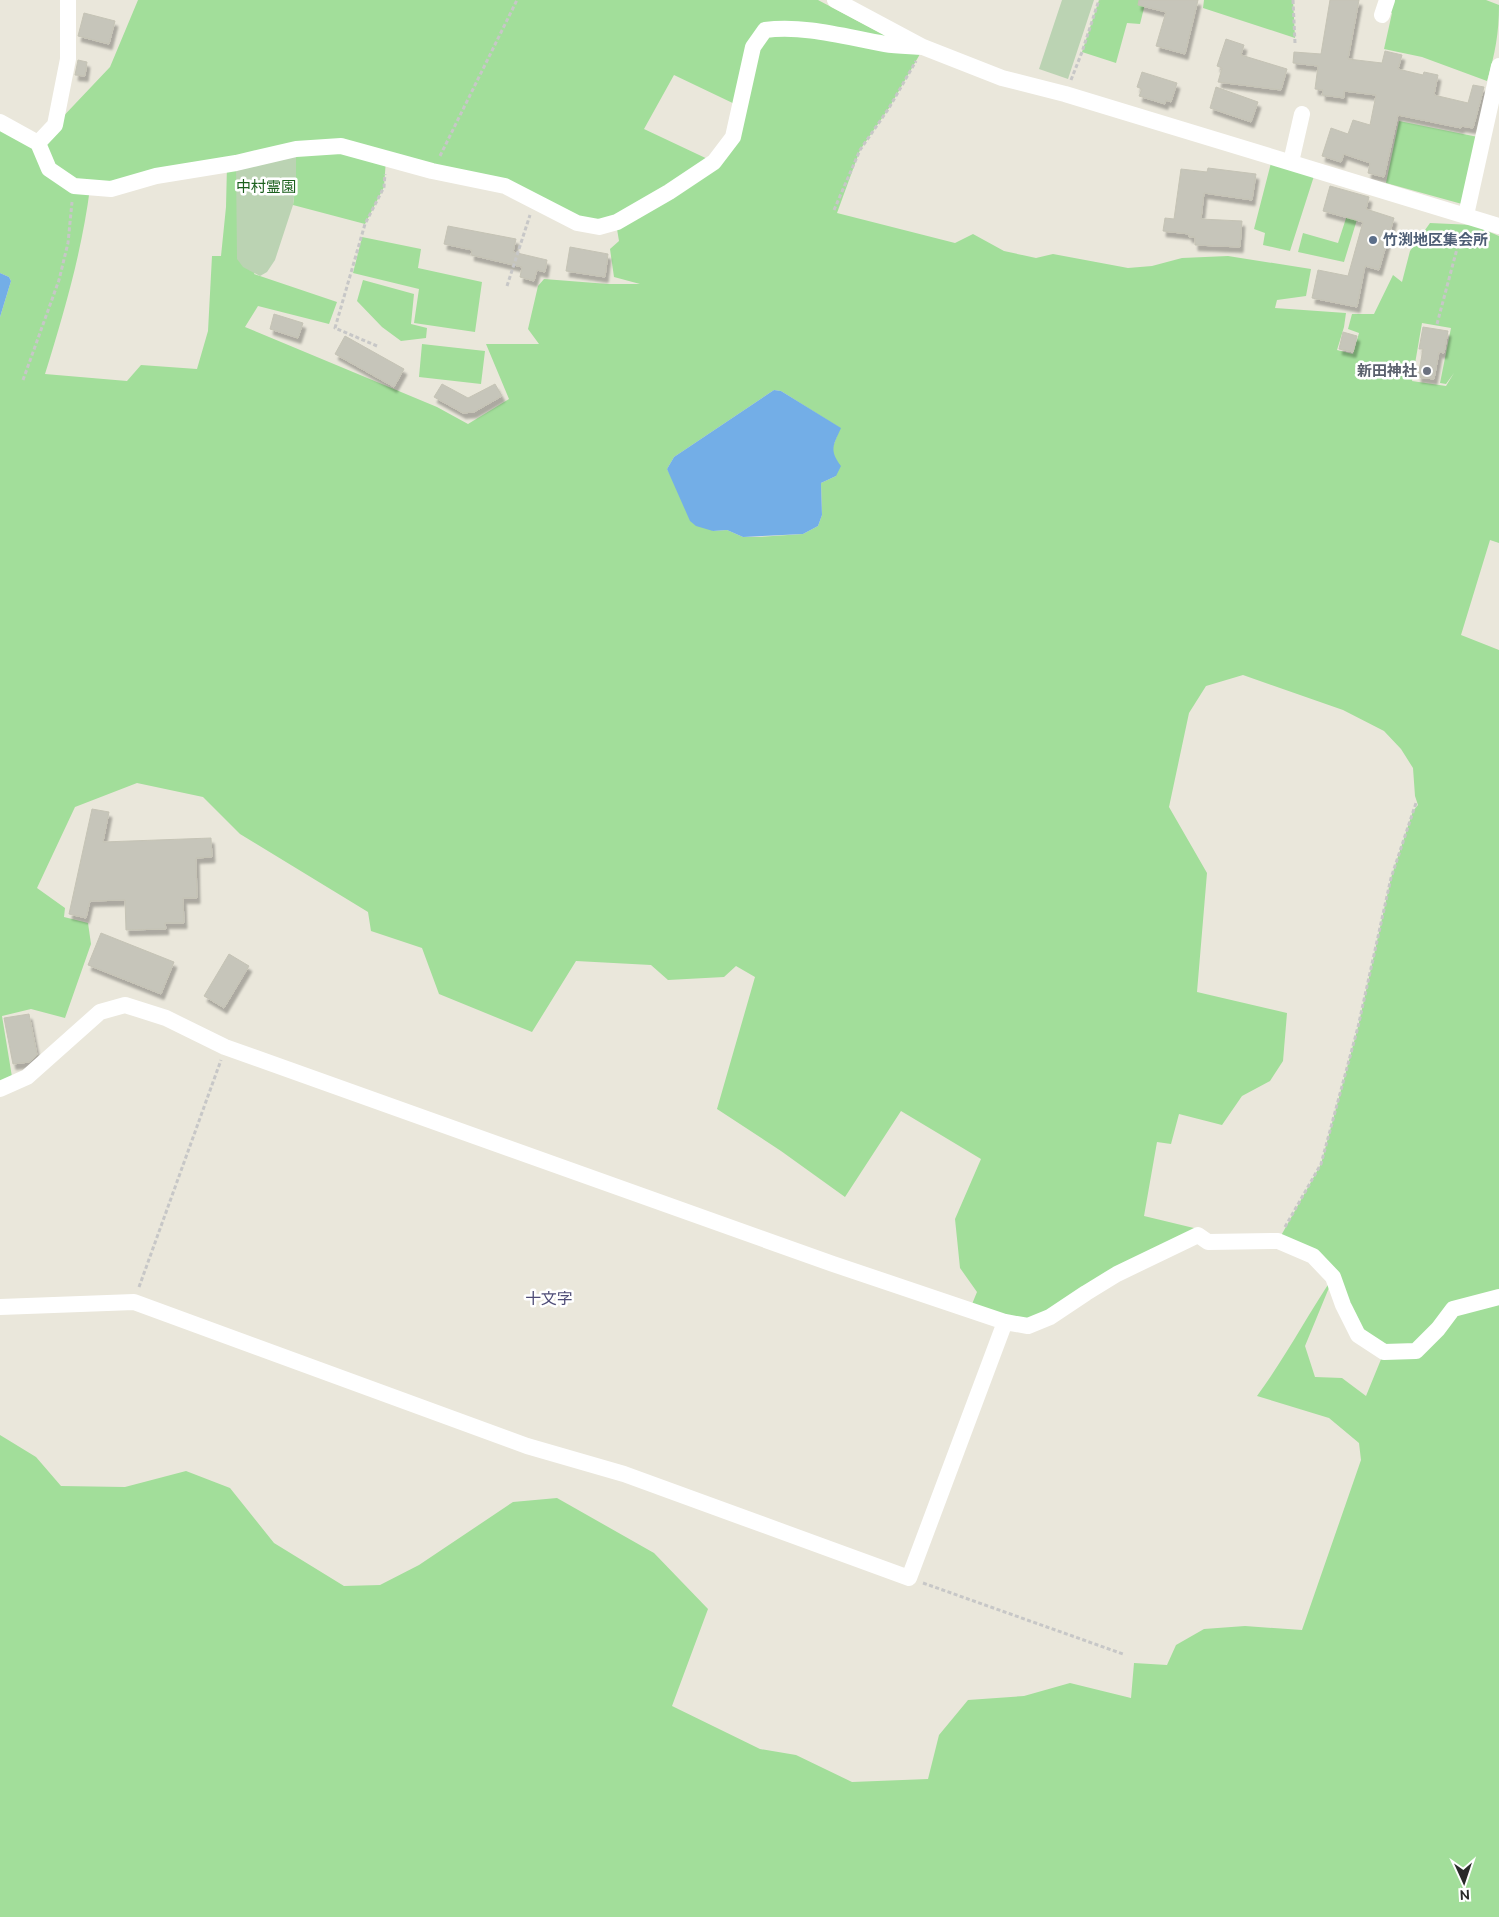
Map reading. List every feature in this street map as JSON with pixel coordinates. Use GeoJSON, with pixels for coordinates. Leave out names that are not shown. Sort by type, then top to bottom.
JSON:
{"type":"FeatureCollection","features":[{"type":"Feature","properties":{"kind":"street"},"geometry":{"type":"LineString","coordinates":[[38,143],[55,125],[68,59],[68,0]]}},
{"type":"Feature","properties":{"kind":"street"},"geometry":{"type":"LineString","coordinates":[[835,0],[923,47],[1002,78],[1064,94],[1499,226]]}},
{"type":"Feature","properties":{"kind":"street"},"geometry":{"type":"LineString","coordinates":[[0,122],[38,143],[49,169],[74,186],[111,189],[156,176],[236,163],[296,149],[341,146],[432,171],[505,186],[577,223],[600,227],[617,222],[669,192],[714,162],[733,137],[753,47],[765,30],[793,28],[888,44],[923,47]]}},
{"type":"Feature","properties":{"kind":"street"},"geometry":{"type":"LineString","coordinates":[[1466,215],[1499,66]]}},
{"type":"Feature","properties":{"kind":"street"},"geometry":{"type":"LineString","coordinates":[[1291,162],[1302,114]]}},
{"type":"Feature","properties":{"kind":"street"},"geometry":{"type":"LineString","coordinates":[[0,1090],[27,1077],[100,1012],[125,1005],[166,1018],[226,1047],[823,1261],[1005,1322],[1028,1326],[1050,1317],[1118,1274],[1198,1235],[1208,1242],[1278,1241],[1313,1256],[1333,1277],[1343,1305],[1358,1334],[1384,1352],[1416,1351],[1438,1329],[1453,1309],[1499,1297]]}},
{"type":"Feature","properties":{"kind":"street"},"geometry":{"type":"LineString","coordinates":[[0,1308],[134,1302],[527,1446],[624,1474],[910,1578],[1005,1322]]}},
{"type":"Feature","properties":{"kind":"path"},"geometry":{"type":"LineString","coordinates":[[432,171],[517,0]]}},
{"type":"Feature","properties":{"kind":"path"},"geometry":{"type":"LineString","coordinates":[[1064,94],[1082,52],[1099,0]]}},
{"type":"Feature","properties":{"kind":"path"},"geometry":{"type":"LineString","coordinates":[[1293,0],[1295,43]]}},
{"type":"Feature","properties":{"kind":"path"},"geometry":{"type":"LineString","coordinates":[[834,210],[860,150],[893,101],[923,47]]}},
{"type":"Feature","properties":{"kind":"path"},"geometry":{"type":"LineString","coordinates":[[377,346],[335,328],[365,224],[384,187],[386,158]]}},
{"type":"Feature","properties":{"kind":"path"},"geometry":{"type":"LineString","coordinates":[[23,380],[60,280],[68,243],[74,186]]}},
{"type":"Feature","properties":{"kind":"path"},"geometry":{"type":"LineString","coordinates":[[508,286],[535,200]]}},
{"type":"Feature","properties":{"kind":"path"},"geometry":{"type":"LineString","coordinates":[[1437,324],[1466,215]]}},
{"type":"Feature","properties":{"kind":"path"},"geometry":{"type":"LineString","coordinates":[[1278,1241],[1321,1164],[1358,1027],[1391,878],[1416,803]]}},
{"type":"Feature","properties":{"kind":"path"},"geometry":{"type":"LineString","coordinates":[[134,1302],[226,1047]]}},
{"type":"Feature","properties":{"kind":"path"},"geometry":{"type":"LineString","coordinates":[[910,1578],[1123,1654]]}},
{"type":"Feature","properties":{"kind":"green space"},"geometry":{"type":"Polygon","coordinates":[[[138,0],[818,0],[920,54],[889,108],[860,150],[837,213],[955,243],[973,234],[1004,251],[1036,258],[1053,254],[1128,268],[1152,266],[1182,258],[1228,256],[1311,269],[1306,296],[1277,300],[1275,308],[1346,313],[1337,350],[1353,354],[1359,333],[1348,329],[1352,314],[1374,314],[1393,275],[1402,282],[1410,251],[1430,223],[1473,225],[1499,236],[1499,543],[1490,540],[1461,635],[1499,650],[1499,1917],[0,1917],[0,1435],[36,1457],[61,1486],[125,1487],[186,1471],[230,1488],[274,1543],[344,1586],[380,1585],[419,1565],[513,1502],[557,1498],[654,1553],[708,1609],[672,1706],[760,1749],[796,1755],[852,1782],[928,1779],[939,1735],[968,1700],[1024,1696],[1070,1683],[1131,1698],[1134,1663],[1167,1665],[1176,1645],[1204,1629],[1245,1626],[1302,1630],[1361,1460],[1359,1443],[1329,1418],[1257,1396],[1333,1277],[1278,1241],[1321,1164],[1358,1027],[1391,878],[1413,811],[1418,805],[1415,796],[1413,768],[1401,749],[1384,731],[1343,710],[1243,675],[1206,686],[1189,713],[1169,807],[1207,873],[1197,992],[1287,1013],[1283,1061],[1270,1081],[1242,1096],[1222,1125],[1179,1114],[1171,1144],[1157,1142],[1144,1216],[1198,1229],[1028,1326],[970,1309],[977,1292],[960,1268],[955,1219],[981,1159],[901,1111],[845,1197],[781,1151],[717,1109],[755,977],[736,966],[724,977],[668,980],[651,965],[576,961],[532,1032],[439,994],[422,948],[371,931],[368,912],[240,834],[203,797],[137,783],[75,807],[37,888],[65,908],[64,917],[88,923],[91,944],[65,1018],[31,1009],[2,1016],[13,1083],[0,1089],[0,317],[11,281],[9,277],[0,273],[0,122],[38,143],[110,67],[138,0]],[[674,75],[644,129],[714,162],[741,107],[674,75]],[[386,159],[384,187],[365,224],[293,205],[296,181],[254,274],[337,302],[329,324],[258,306],[245,327],[437,407],[468,424],[509,399],[486,344],[539,344],[528,329],[538,286],[544,279],[608,284],[640,284],[614,277],[610,249],[619,241],[616,223],[599,227],[535,201],[386,159]],[[227,165],[90,188],[87,212],[72,282],[45,374],[127,381],[141,365],[197,369],[208,331],[212,256],[221,256],[226,207],[227,165]],[[1422,323],[1412,381],[1446,386],[1454,373],[1446,384],[1440,383],[1451,328],[1422,323]],[[774,390],[674,457],[667,469],[674,482],[713,531],[727,530],[743,537],[803,534],[818,526],[822,515],[821,483],[836,476],[832,449],[840,428],[781,391],[774,390]],[[1333,1278],[1305,1346],[1315,1377],[1342,1378],[1366,1396],[1384,1352],[1358,1335],[1333,1278]]]}},
{"type":"Feature","properties":{"kind":"green space"},"geometry":{"type":"Polygon","coordinates":[[[1062,0],[1094,0],[1068,79],[1039,69],[1062,0]]]}},
{"type":"Feature","properties":{"kind":"green space"},"geometry":{"type":"Polygon","coordinates":[[[1099,0],[1146,0],[1140,24],[1127,23],[1116,63],[1082,52],[1099,0]]]}},
{"type":"Feature","properties":{"kind":"green space"},"geometry":{"type":"Polygon","coordinates":[[[1204,0],[1293,0],[1295,38],[1203,8],[1204,0]]]}},
{"type":"Feature","properties":{"kind":"green space"},"geometry":{"type":"Polygon","coordinates":[[[1387,0],[1486,0],[1499,5],[1496,43],[1487,81],[1422,57],[1384,49],[1392,13],[1384,9],[1387,0]]]}},
{"type":"Feature","properties":{"kind":"green space"},"geometry":{"type":"Polygon","coordinates":[[[1399,121],[1478,137],[1462,204],[1386,183],[1399,121]]]}},
{"type":"Feature","properties":{"kind":"green space","name":"中村霊園"},"geometry":{"type":"Polygon","coordinates":[[[296,149],[296,181],[293,205],[275,260],[267,272],[260,276],[243,267],[237,259],[236,163],[296,149]]]}},
{"type":"Feature","properties":{"kind":"green space"},"geometry":{"type":"Polygon","coordinates":[[[1271,163],[1314,176],[1290,251],[1263,245],[1265,233],[1254,229],[1271,163]]]}},
{"type":"Feature","properties":{"kind":"green space"},"geometry":{"type":"Polygon","coordinates":[[[1349,209],[1359,213],[1344,262],[1298,252],[1303,233],[1338,243],[1349,209]]]}},
{"type":"Feature","properties":{"kind":"green space"},"geometry":{"type":"Polygon","coordinates":[[[362,237],[421,249],[418,268],[482,282],[475,332],[414,323],[419,289],[353,273],[362,237]]]}},
{"type":"Feature","properties":{"kind":"green space"},"geometry":{"type":"Polygon","coordinates":[[[363,280],[414,294],[411,324],[427,328],[426,338],[401,341],[382,327],[357,301],[363,280]]]}},
{"type":"Feature","properties":{"kind":"green space"},"geometry":{"type":"Polygon","coordinates":[[[422,344],[485,351],[481,384],[419,377],[422,344]]]}},
{"type":"Feature","properties":{"kind":"water"},"geometry":{"type":"Polygon","coordinates":[[[0,273],[9,277],[11,281],[0,317],[0,273]]]}},
{"type":"Feature","properties":{"kind":"water"},"geometry":{"type":"Polygon","coordinates":[[[774,390],[781,391],[841,428],[836,439],[834,452],[841,466],[836,476],[821,483],[822,515],[818,526],[803,534],[743,537],[727,530],[713,531],[696,526],[690,521],[667,469],[674,457],[774,390]]]}},
{"type":"Feature","properties":{"kind":"building"},"geometry":{"type":"Polygon","coordinates":[[[1139,0],[1198,0],[1185,54],[1156,46],[1166,12],[1138,5],[1139,0]]]}},
{"type":"Feature","properties":{"kind":"building"},"geometry":{"type":"Polygon","coordinates":[[[1330,0],[1359,0],[1348,59],[1382,63],[1385,51],[1402,55],[1398,69],[1423,75],[1424,72],[1438,75],[1434,95],[1468,103],[1473,85],[1484,87],[1473,128],[1461,126],[1461,128],[1398,115],[1384,177],[1368,173],[1370,163],[1344,154],[1341,162],[1322,156],[1331,128],[1348,134],[1353,120],[1370,125],[1376,95],[1344,91],[1344,98],[1322,95],[1323,90],[1315,89],[1318,66],[1293,63],[1294,52],[1321,54],[1330,0]]]}},
{"type":"Feature","properties":{"kind":"building"},"geometry":{"type":"Polygon","coordinates":[[[84,13],[115,21],[109,44],[78,36],[84,13]]]}},
{"type":"Feature","properties":{"kind":"building"},"geometry":{"type":"Polygon","coordinates":[[[1226,39],[1244,45],[1241,55],[1287,69],[1281,90],[1218,82],[1222,68],[1217,66],[1226,39]]]}},
{"type":"Feature","properties":{"kind":"building"},"geometry":{"type":"Polygon","coordinates":[[[78,60],[87,62],[85,76],[75,75],[78,60]]]}},
{"type":"Feature","properties":{"kind":"building"},"geometry":{"type":"Polygon","coordinates":[[[1142,72],[1177,83],[1171,102],[1166,100],[1165,104],[1139,96],[1142,89],[1137,87],[1142,72]]]}},
{"type":"Feature","properties":{"kind":"building"},"geometry":{"type":"Polygon","coordinates":[[[1216,87],[1258,102],[1251,122],[1210,108],[1216,87]]]}},
{"type":"Feature","properties":{"kind":"building"},"geometry":{"type":"Polygon","coordinates":[[[1208,168],[1256,174],[1252,200],[1204,193],[1201,219],[1242,221],[1240,247],[1195,245],[1195,237],[1189,237],[1189,234],[1163,231],[1165,218],[1174,219],[1181,169],[1207,172],[1208,168]]]}},
{"type":"Feature","properties":{"kind":"building"},"geometry":{"type":"Polygon","coordinates":[[[1330,186],[1369,197],[1366,209],[1394,218],[1379,270],[1365,266],[1357,307],[1312,298],[1318,270],[1348,276],[1363,222],[1323,211],[1330,186]]]}},
{"type":"Feature","properties":{"kind":"building"},"geometry":{"type":"Polygon","coordinates":[[[448,226],[516,239],[513,252],[547,260],[545,272],[537,270],[534,281],[520,277],[522,267],[471,255],[472,250],[444,244],[448,226]]]}},
{"type":"Feature","properties":{"kind":"building"},"geometry":{"type":"Polygon","coordinates":[[[570,247],[608,254],[605,277],[566,271],[570,247]]]}},
{"type":"Feature","properties":{"kind":"building"},"geometry":{"type":"Polygon","coordinates":[[[274,314],[303,323],[298,338],[270,329],[274,314]]]}},
{"type":"Feature","properties":{"kind":"building"},"geometry":{"type":"Polygon","coordinates":[[[1423,327],[1448,331],[1444,353],[1439,352],[1434,379],[1418,377],[1423,349],[1419,349],[1423,327]]]}},
{"type":"Feature","properties":{"kind":"building"},"geometry":{"type":"Polygon","coordinates":[[[1343,332],[1357,336],[1353,352],[1339,349],[1343,332]]]}},
{"type":"Feature","properties":{"kind":"building"},"geometry":{"type":"Polygon","coordinates":[[[345,336],[404,369],[394,387],[335,354],[345,336]]]}},
{"type":"Feature","properties":{"kind":"building"},"geometry":{"type":"Polygon","coordinates":[[[442,384],[468,398],[495,384],[502,396],[474,412],[463,413],[434,397],[442,384]]]}},
{"type":"Feature","properties":{"kind":"building"},"geometry":{"type":"Polygon","coordinates":[[[92,809],[109,812],[103,842],[211,838],[212,857],[196,858],[197,898],[183,898],[184,923],[165,923],[166,929],[126,930],[125,900],[90,901],[86,918],[69,914],[92,809]]]}},
{"type":"Feature","properties":{"kind":"building"},"geometry":{"type":"Polygon","coordinates":[[[101,933],[174,962],[161,994],[88,965],[101,933]]]}},
{"type":"Feature","properties":{"kind":"building"},"geometry":{"type":"Polygon","coordinates":[[[229,954],[249,966],[224,1008],[204,996],[229,954]]]}},
{"type":"Feature","properties":{"kind":"building"},"geometry":{"type":"Polygon","coordinates":[[[29,1014],[37,1055],[29,1062],[13,1064],[4,1018],[29,1014]]]}},
{"type":"Feature","properties":{"kind":"place","name":"竹渕地区集会所"},"geometry":{"type":"Point","coordinates":[1373,240]}},
{"type":"Feature","properties":{"kind":"place","name":"新田神社"},"geometry":{"type":"Point","coordinates":[1427,371]}},
{"type":"Feature","properties":{"kind":"district","name":"十文字"},"geometry":{"type":"Point","coordinates":[549,1298]}}]}
